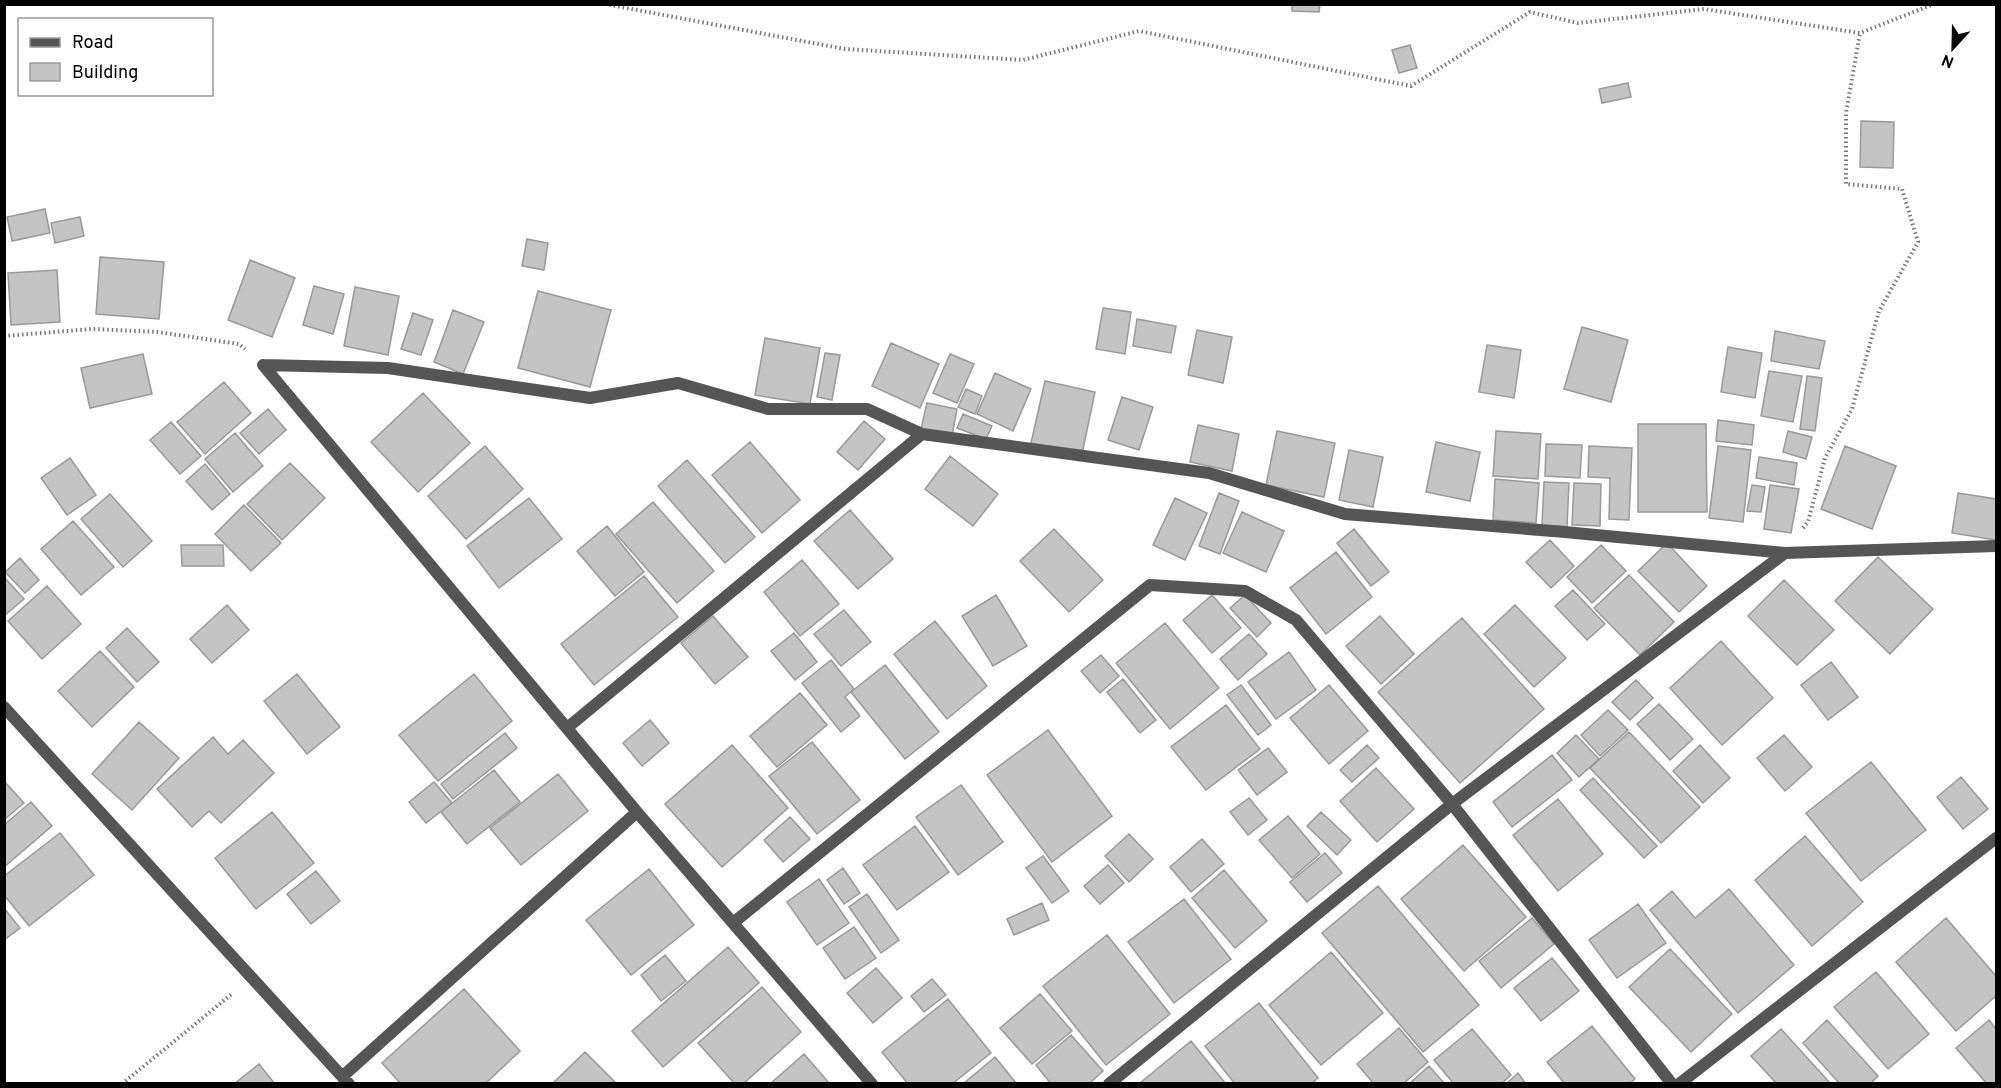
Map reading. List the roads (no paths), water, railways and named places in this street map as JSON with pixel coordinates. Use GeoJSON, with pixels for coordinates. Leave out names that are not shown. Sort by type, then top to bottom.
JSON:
{"type":"FeatureCollection","features":[{"type":"Feature","properties":{"kind":"street"},"geometry":{"type":"LineString","coordinates":[[872,1083],[637,812],[263,365],[388,368],[590,398],[678,383],[768,409],[867,409],[922,434],[1209,473],[1345,514],[1785,553],[1996,546]]}},
{"type":"Feature","properties":{"kind":"street"},"geometry":{"type":"LineString","coordinates":[[567,728],[922,434]]}},
{"type":"Feature","properties":{"kind":"street"},"geometry":{"type":"LineString","coordinates":[[1108,1083],[1452,804],[1785,553]]}},
{"type":"Feature","properties":{"kind":"street"},"geometry":{"type":"LineString","coordinates":[[733,923],[1150,585],[1245,591],[1296,620],[1452,804],[1672,1083]]}},
{"type":"Feature","properties":{"kind":"street"},"geometry":{"type":"LineString","coordinates":[[4,707],[346,1080],[637,812]]}},
{"type":"Feature","properties":{"kind":"street"},"geometry":{"type":"LineString","coordinates":[[1679,1083],[1996,838]]}}]}
